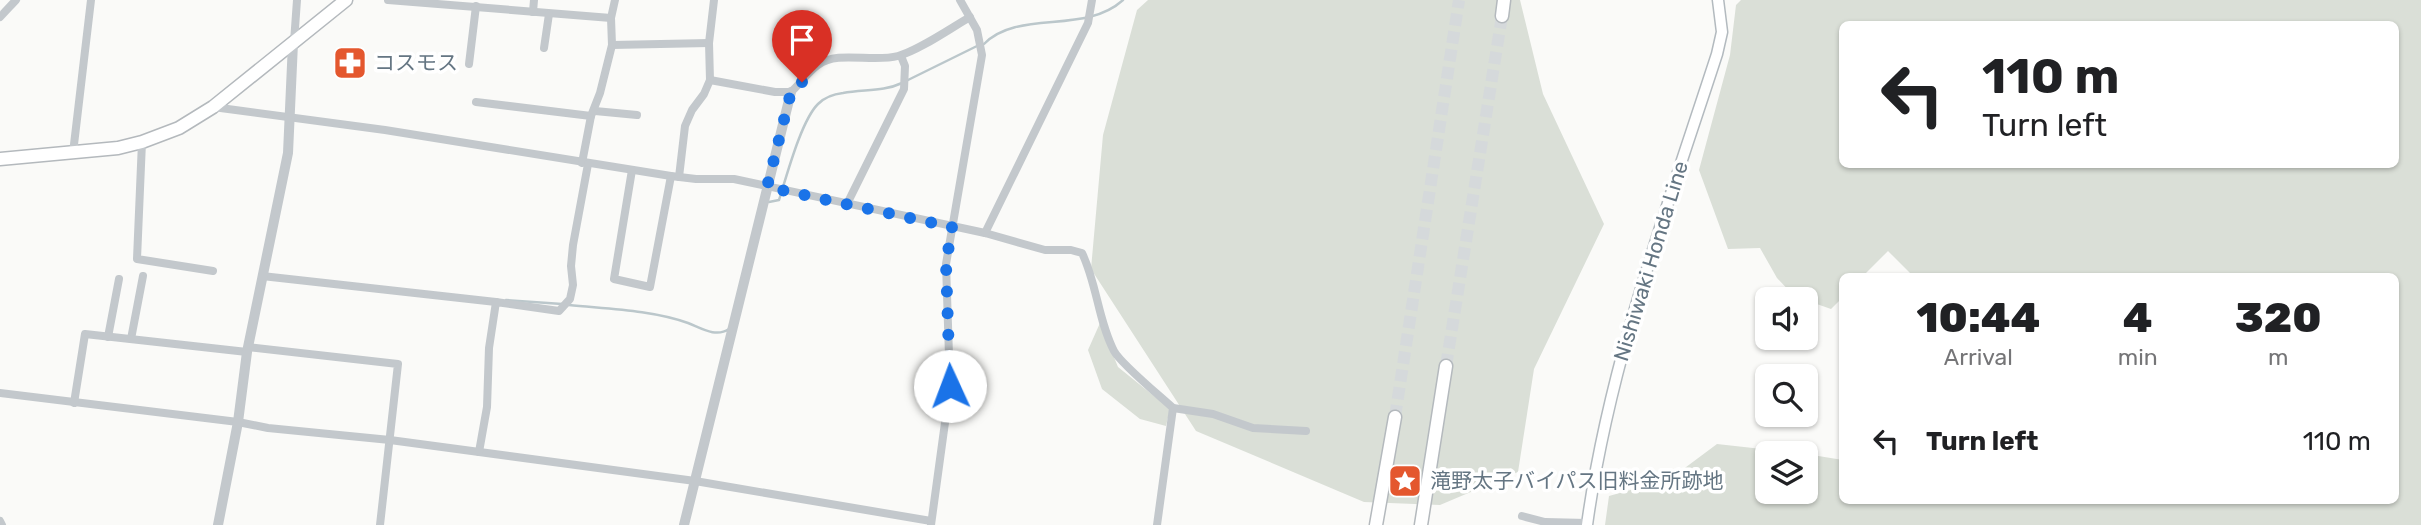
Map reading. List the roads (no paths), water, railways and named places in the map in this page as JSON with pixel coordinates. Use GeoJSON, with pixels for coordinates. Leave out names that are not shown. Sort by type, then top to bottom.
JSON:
{"type":"FeatureCollection","features":[{"type":"Feature","properties":{"kind":"highway"},"geometry":{"type":"LineString","coordinates":[[0,159],[118,148],[178,128],[213,107],[346,0]]}},
{"type":"Feature","properties":{"kind":"highway"},"geometry":{"type":"LineString","coordinates":[[1502,16],[1504,0]]}},
{"type":"Feature","properties":{"kind":"highway"},"geometry":{"type":"LineString","coordinates":[[1421,525],[1446,366]]}},
{"type":"Feature","properties":{"kind":"highway"},"geometry":{"type":"LineString","coordinates":[[1376,525],[1395,417]]}},
{"type":"Feature","properties":{"kind":"main road","name":"Nishiwaki Honda Line"},"geometry":{"type":"LineString","coordinates":[[1587,524],[1614,383],[1717,54],[1721,32],[1718,0]]}},
{"type":"Feature","properties":{"kind":"street"},"geometry":{"type":"LineString","coordinates":[[0,17],[16,0]]}},
{"type":"Feature","properties":{"kind":"street"},"geometry":{"type":"LineString","coordinates":[[73,153],[91,0]]}},
{"type":"Feature","properties":{"kind":"street"},"geometry":{"type":"LineString","coordinates":[[218,525],[238,422],[248,349],[288,153],[288,117],[297,0]]}},
{"type":"Feature","properties":{"kind":"street"},"geometry":{"type":"LineString","coordinates":[[388,0],[611,18]]}},
{"type":"Feature","properties":{"kind":"street"},"geometry":{"type":"LineString","coordinates":[[533,12],[534,0]]}},
{"type":"Feature","properties":{"kind":"street"},"geometry":{"type":"LineString","coordinates":[[262,276],[559,311],[570,299],[573,285],[573,245],[585,163],[593,114],[612,45],[611,18],[615,0]]}},
{"type":"Feature","properties":{"kind":"street"},"geometry":{"type":"LineString","coordinates":[[632,170],[614,279],[650,286],[685,126],[710,80],[709,43],[714,0]]}},
{"type":"Feature","properties":{"kind":"street"},"geometry":{"type":"LineString","coordinates":[[0,393],[268,428],[390,440],[695,481],[931,523],[950,386],[946,264],[981,64],[980,43],[971,17],[960,0]]}},
{"type":"Feature","properties":{"kind":"street"},"geometry":{"type":"LineString","coordinates":[[985,233],[1088,23],[1091,0]]}},
{"type":"Feature","properties":{"kind":"street"},"geometry":{"type":"LineString","coordinates":[[469,64],[476,6]]}},
{"type":"Feature","properties":{"kind":"street"},"geometry":{"type":"LineString","coordinates":[[544,48],[549,14]]}},
{"type":"Feature","properties":{"kind":"street"},"geometry":{"type":"LineString","coordinates":[[684,525],[791,92],[816,66],[827,59],[841,57],[864,60],[901,56],[971,17]]}},
{"type":"Feature","properties":{"kind":"street"},"geometry":{"type":"LineString","coordinates":[[612,45],[709,43]]}},
{"type":"Feature","properties":{"kind":"street"},"geometry":{"type":"LineString","coordinates":[[847,204],[904,89],[905,66],[901,56]]}},
{"type":"Feature","properties":{"kind":"street"},"geometry":{"type":"LineString","coordinates":[[710,80],[775,92],[791,92]]}},
{"type":"Feature","properties":{"kind":"street"},"geometry":{"type":"LineString","coordinates":[[476,102],[593,114],[637,115]]}},
{"type":"Feature","properties":{"kind":"street"},"geometry":{"type":"LineString","coordinates":[[213,107],[675,177],[734,179],[985,233],[1045,250],[1071,250],[1082,253],[1115,354],[1173,408],[1213,414],[1253,428],[1306,431]]}},
{"type":"Feature","properties":{"kind":"street"},"geometry":{"type":"LineString","coordinates":[[142,142],[137,259],[213,271]]}},
{"type":"Feature","properties":{"kind":"street"},"geometry":{"type":"LineString","coordinates":[[131,339],[143,276]]}},
{"type":"Feature","properties":{"kind":"street"},"geometry":{"type":"LineString","coordinates":[[108,337],[118,279]]}},
{"type":"Feature","properties":{"kind":"street"},"geometry":{"type":"LineString","coordinates":[[478,452],[487,407],[489,348],[496,302]]}},
{"type":"Feature","properties":{"kind":"street"},"geometry":{"type":"LineString","coordinates":[[74,402],[85,334],[398,364],[380,525]]}},
{"type":"Feature","properties":{"kind":"street"},"geometry":{"type":"LineString","coordinates":[[1157,525],[1173,408]]}},
{"type":"Feature","properties":{"kind":"street"},"geometry":{"type":"LineString","coordinates":[[1522,516],[1545,523],[1587,524]]}},
{"type":"Feature","properties":{"kind":"waterway"},"geometry":{"type":"LineString","coordinates":[[984,44],[998,33],[1015,27],[1090,17],[1108,11],[1123,0]]}},
{"type":"Feature","properties":{"kind":"waterway"},"geometry":{"type":"LineString","coordinates":[[908,80],[977,46]]}},
{"type":"Feature","properties":{"kind":"waterway"},"geometry":{"type":"LineString","coordinates":[[769,202],[779,200],[800,135],[812,112],[821,102],[836,94],[880,89],[902,83]]}},
{"type":"Feature","properties":{"kind":"waterway"},"geometry":{"type":"LineString","coordinates":[[506,300],[562,304]]}},
{"type":"Feature","properties":{"kind":"waterway"},"geometry":{"type":"LineString","coordinates":[[569,305],[659,315],[719,333],[729,329]]}},
{"type":"Feature","properties":{"kind":"tunnel"},"geometry":{"type":"LineString","coordinates":[[1395,417],[1459,0]]}},
{"type":"Feature","properties":{"kind":"tunnel"},"geometry":{"type":"LineString","coordinates":[[1446,366],[1502,16]]}},
{"type":"Feature","properties":{"kind":"place","name":"コスモス"},"geometry":{"type":"Point","coordinates":[350,63]}},
{"type":"Feature","properties":{"kind":"place","name":"滝野太子バイパス旧料金所跡地"},"geometry":{"type":"Point","coordinates":[1405,481]}}]}
